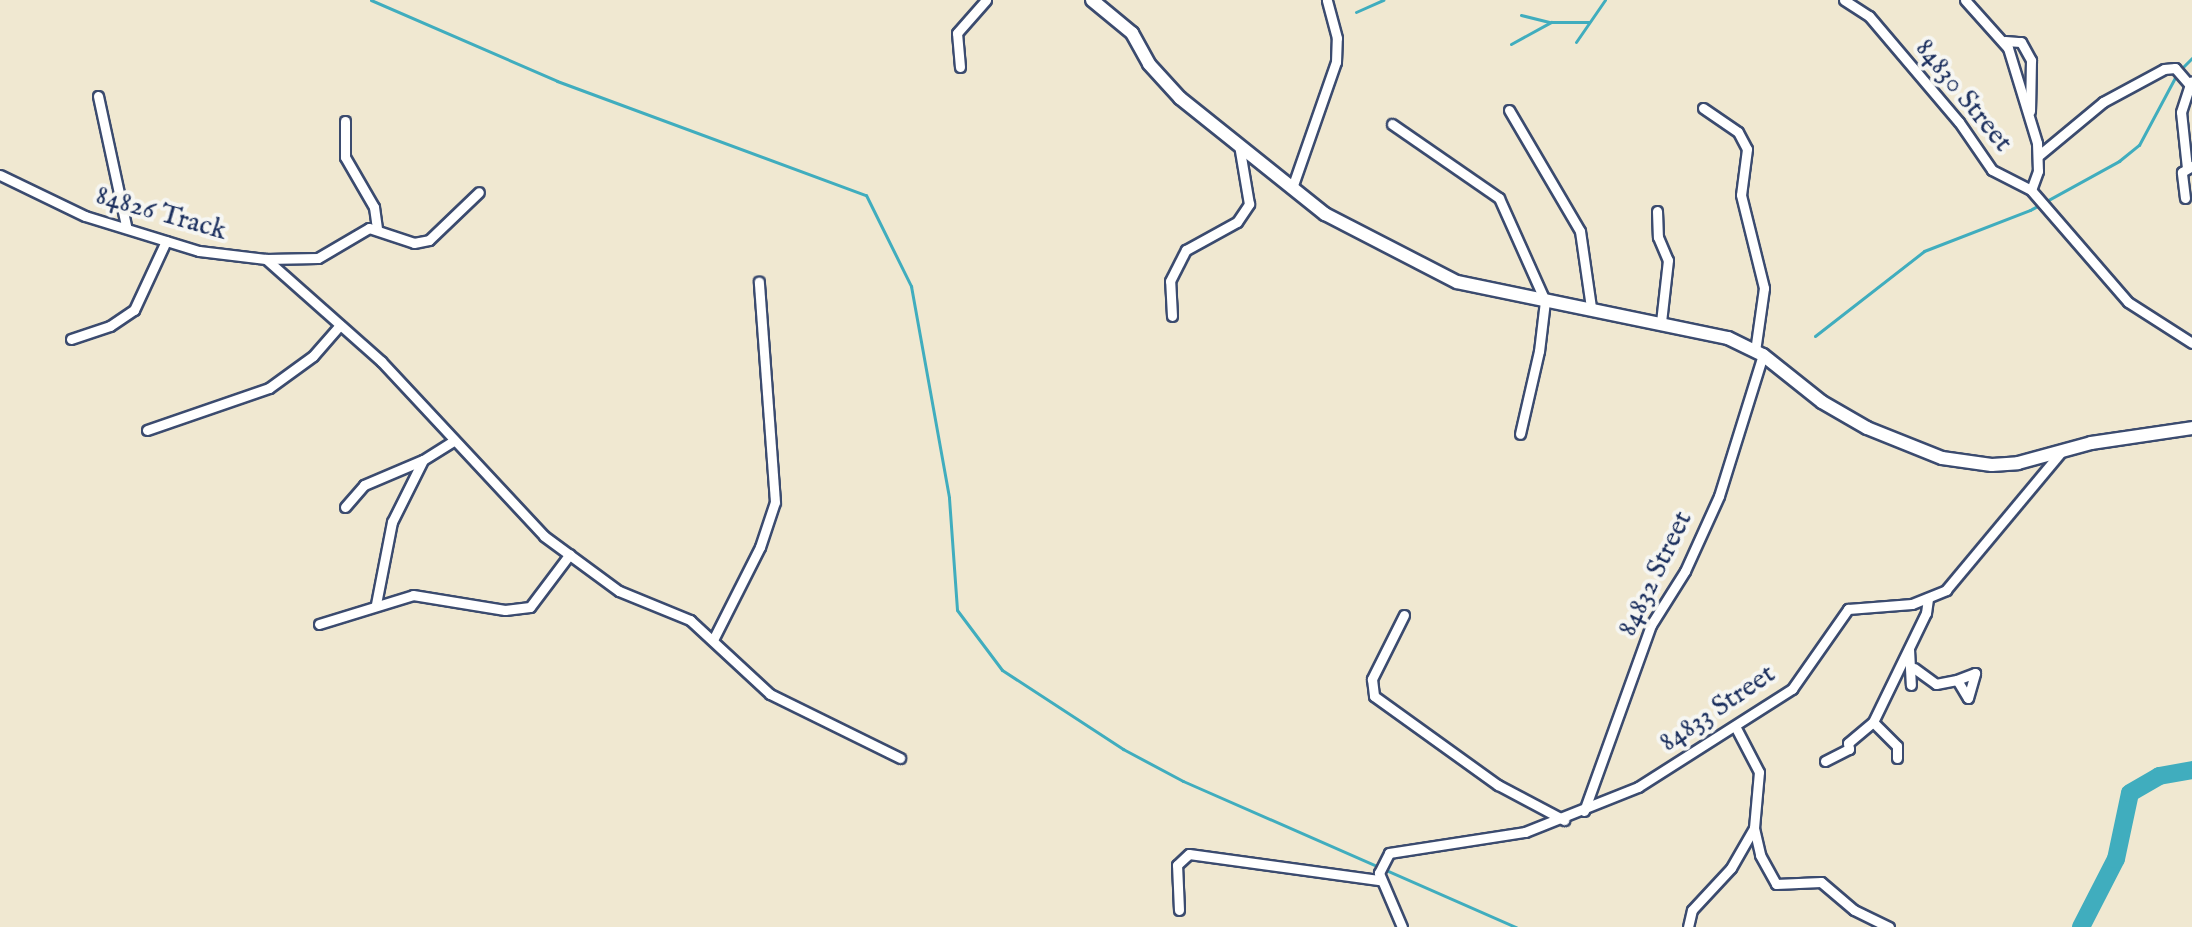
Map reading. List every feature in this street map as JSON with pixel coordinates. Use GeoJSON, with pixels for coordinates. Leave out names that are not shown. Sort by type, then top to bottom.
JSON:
{"type":"FeatureCollection","features":[{"type":"Feature","properties":{"kind":"street"},"geometry":{"type":"LineString","coordinates":[[960,67],[957,33],[986,0]]}},
{"type":"Feature","properties":{"kind":"street"},"geometry":{"type":"LineString","coordinates":[[1092,0],[1132,33],[1163,82],[1325,214],[1457,282],[1545,301],[1591,307],[1728,338],[1759,353],[1856,422],[1931,454],[1992,465],[2192,428]]}},
{"type":"Feature","properties":{"kind":"street"},"geometry":{"type":"LineString","coordinates":[[1292,188],[1336,62],[1337,38],[1327,0]]}},
{"type":"Feature","properties":{"kind":"street","name":"84830 Street"},"geometry":{"type":"LineString","coordinates":[[1844,0],[1877,26],[1992,170],[2031,190],[2128,302],[2192,343]]}},
{"type":"Feature","properties":{"kind":"street"},"geometry":{"type":"LineString","coordinates":[[1965,0],[2005,41],[2030,114],[2038,156],[2031,190]]}},
{"type":"Feature","properties":{"kind":"street"},"geometry":{"type":"LineString","coordinates":[[2005,41],[2021,42],[2031,60],[2030,114]]}},
{"type":"Feature","properties":{"kind":"street"},"geometry":{"type":"LineString","coordinates":[[2038,156],[2103,102],[2164,69],[2175,68],[2191,82],[2181,112],[2190,167],[2180,182],[2185,198]]}},
{"type":"Feature","properties":{"kind":"street"},"geometry":{"type":"LineString","coordinates":[[98,96],[126,226]]}},
{"type":"Feature","properties":{"kind":"street","name":"84832 Street"},"geometry":{"type":"LineString","coordinates":[[1584,811],[1651,625],[1685,571],[1719,496],[1759,353],[1764,288],[1741,195],[1747,149],[1738,132],[1703,108]]}},
{"type":"Feature","properties":{"kind":"street"},"geometry":{"type":"LineString","coordinates":[[1509,110],[1580,231],[1591,307]]}},
{"type":"Feature","properties":{"kind":"street"},"geometry":{"type":"LineString","coordinates":[[345,121],[345,157],[374,207],[377,228],[414,243],[429,240],[479,192]]}},
{"type":"Feature","properties":{"kind":"street"},"geometry":{"type":"LineString","coordinates":[[1392,124],[1499,198],[1545,301],[1520,434]]}},
{"type":"Feature","properties":{"kind":"street"},"geometry":{"type":"LineString","coordinates":[[1172,316],[1170,281],[1186,250],[1237,222],[1249,204],[1239,145]]}},
{"type":"Feature","properties":{"kind":"street","name":"84826 Track"},"geometry":{"type":"LineString","coordinates":[[0,175],[63,207],[166,241],[236,258],[318,258],[363,230],[377,228]]}},
{"type":"Feature","properties":{"kind":"street"},"geometry":{"type":"LineString","coordinates":[[1657,211],[1658,237],[1668,260],[1661,322]]}},
{"type":"Feature","properties":{"kind":"street"},"geometry":{"type":"LineString","coordinates":[[71,339],[110,326],[134,310],[166,241]]}},
{"type":"Feature","properties":{"kind":"street"},"geometry":{"type":"LineString","coordinates":[[266,259],[340,325],[521,514],[570,554],[619,591],[690,620],[714,638],[770,694],[812,719],[881,745],[900,758]]}},
{"type":"Feature","properties":{"kind":"street"},"geometry":{"type":"LineString","coordinates":[[714,638],[760,547],[775,502],[759,282]]}},
{"type":"Feature","properties":{"kind":"street"},"geometry":{"type":"LineString","coordinates":[[147,430],[269,388],[313,356],[340,325]]}},
{"type":"Feature","properties":{"kind":"street"},"geometry":{"type":"LineString","coordinates":[[345,507],[364,485],[423,460],[453,441]]}},
{"type":"Feature","properties":{"kind":"street","name":"84833 Street"},"geometry":{"type":"LineString","coordinates":[[1380,880],[1379,866],[1389,853],[1525,832],[1564,820],[1638,787],[1792,689],[1848,609],[1928,599],[1964,574],[2002,518],[2028,496],[2060,453]]}},
{"type":"Feature","properties":{"kind":"street"},"geometry":{"type":"LineString","coordinates":[[376,604],[392,522],[423,460]]}},
{"type":"Feature","properties":{"kind":"street"},"geometry":{"type":"LineString","coordinates":[[319,624],[376,604],[434,595],[520,610],[537,600],[570,554]]}},
{"type":"Feature","properties":{"kind":"street"},"geometry":{"type":"LineString","coordinates":[[1825,761],[1849,749],[1848,743],[1873,722],[1909,649],[1928,599]]}},
{"type":"Feature","properties":{"kind":"street"},"geometry":{"type":"LineString","coordinates":[[1404,615],[1372,679],[1374,696],[1498,785],[1564,820]]}},
{"type":"Feature","properties":{"kind":"street"},"geometry":{"type":"LineString","coordinates":[[1909,649],[1914,668],[1911,685]]}},
{"type":"Feature","properties":{"kind":"street"},"geometry":{"type":"LineString","coordinates":[[1914,668],[1936,684],[1957,680]]}},
{"type":"Feature","properties":{"kind":"street"},"geometry":{"type":"LineString","coordinates":[[1873,722],[1897,746],[1897,758]]}},
{"type":"Feature","properties":{"kind":"street"},"geometry":{"type":"LineString","coordinates":[[1735,726],[1759,772],[1754,828],[1760,855],[1776,884],[1821,882],[1854,910],[1889,927]]}},
{"type":"Feature","properties":{"kind":"street"},"geometry":{"type":"LineString","coordinates":[[1688,927],[1692,910],[1731,868],[1754,828]]}},
{"type":"Feature","properties":{"kind":"street"},"geometry":{"type":"LineString","coordinates":[[1179,910],[1177,865],[1189,854],[1380,880],[1402,927]]}},
{"type":"Feature","properties":{"kind":"waterway"},"geometry":{"type":"LineString","coordinates":[[371,0],[557,81],[866,195],[911,286],[949,498],[957,610],[1002,670],[1123,749],[1183,781],[1516,927]]}},
{"type":"Feature","properties":{"kind":"waterway"},"geometry":{"type":"LineString","coordinates":[[1356,12],[1383,0]]}},
{"type":"Feature","properties":{"kind":"waterway"},"geometry":{"type":"LineString","coordinates":[[1576,42],[1605,0]]}},
{"type":"Feature","properties":{"kind":"waterway"},"geometry":{"type":"LineString","coordinates":[[1521,15],[1549,22]]}},
{"type":"Feature","properties":{"kind":"waterway"},"geometry":{"type":"LineString","coordinates":[[1511,44],[1551,22],[1589,22]]}},
{"type":"Feature","properties":{"kind":"waterway"},"geometry":{"type":"LineString","coordinates":[[1815,336],[1924,251],[2030,210],[2119,161],[2139,145],[2178,72],[2192,58]]}},
{"type":"Feature","properties":{"kind":"waterway"},"geometry":{"type":"LineString","coordinates":[[2081,927],[2116,859],[2130,793],[2159,776],[2192,770]]}}]}
